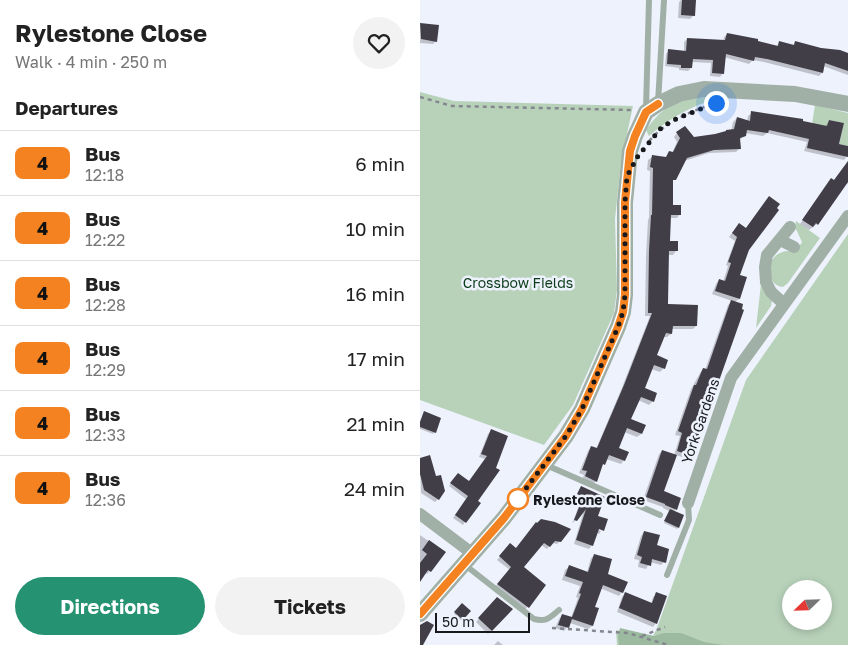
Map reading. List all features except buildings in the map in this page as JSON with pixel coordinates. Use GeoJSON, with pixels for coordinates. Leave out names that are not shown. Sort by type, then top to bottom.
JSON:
{"type":"FeatureCollection","features":[{"type":"Feature","properties":{"kind":"street"},"geometry":{"type":"LineString","coordinates":[[420,614],[469,559],[545,464],[566,436],[582,409],[623,312],[625,295],[625,202],[630,151],[635,136],[652,108],[679,94],[704,89],[795,94],[848,104]]}},
{"type":"Feature","properties":{"kind":"street","name":"York Gardens"},"geometry":{"type":"LineString","coordinates":[[688,503],[731,378],[848,216]]}},
{"type":"Feature","properties":{"kind":"street"},"geometry":{"type":"LineString","coordinates":[[784,304],[771,292],[766,282],[767,256],[790,227]]}},
{"type":"Feature","properties":{"kind":"street"},"geometry":{"type":"LineString","coordinates":[[780,240],[794,247]]}},
{"type":"Feature","properties":{"kind":"street"},"geometry":{"type":"LineString","coordinates":[[420,514],[469,559]]}},
{"type":"Feature","properties":{"kind":"lane"},"geometry":{"type":"LineString","coordinates":[[650,0],[652,108]]}},
{"type":"Feature","properties":{"kind":"lane"},"geometry":{"type":"LineString","coordinates":[[652,108],[664,0]]}},
{"type":"Feature","properties":{"kind":"lane"},"geometry":{"type":"LineString","coordinates":[[545,464],[660,515]]}},
{"type":"Feature","properties":{"kind":"lane"},"geometry":{"type":"LineString","coordinates":[[667,575],[689,520],[688,503]]}},
{"type":"Feature","properties":{"kind":"lane"},"geometry":{"type":"LineString","coordinates":[[469,559],[534,619],[542,621],[559,610]]}},
{"type":"Feature","properties":{"kind":"path"},"geometry":{"type":"LineString","coordinates":[[420,97],[452,106],[632,110],[652,108]]}},
{"type":"Feature","properties":{"kind":"path"},"geometry":{"type":"LineString","coordinates":[[646,146],[662,127],[678,118],[710,105]]}},
{"type":"Feature","properties":{"kind":"path"},"geometry":{"type":"LineString","coordinates":[[534,619],[548,627],[628,633],[668,645]]}},
{"type":"Feature","properties":{"kind":"path"},"geometry":{"type":"LineString","coordinates":[[641,637],[665,627]]}},
{"type":"Feature","properties":{"kind":"green space","name":"Crossbow Fields"},"geometry":{"type":"Polygon","coordinates":[[[420,92],[454,101],[633,106],[621,162],[615,219],[617,290],[614,313],[573,405],[544,445],[420,400],[420,92]]]}},
{"type":"Feature","properties":{"kind":"green space"},"geometry":{"type":"Polygon","coordinates":[[[707,97],[707,102],[676,116],[649,136],[646,130],[665,109],[679,102],[707,97]]]}},
{"type":"Feature","properties":{"kind":"green space"},"geometry":{"type":"Polygon","coordinates":[[[815,105],[848,113],[848,146],[839,144],[844,123],[829,120],[824,140],[810,137],[815,105]]]}},
{"type":"Feature","properties":{"kind":"green space"},"geometry":{"type":"Polygon","coordinates":[[[796,221],[820,238],[788,283],[783,287],[776,285],[772,280],[770,266],[778,254],[786,251],[796,252],[802,242],[795,227],[796,221]]]}},
{"type":"Feature","properties":{"kind":"green space"},"geometry":{"type":"Polygon","coordinates":[[[848,234],[848,645],[617,645],[616,630],[652,638],[746,380],[848,234]]]}},
{"type":"Feature","properties":{"kind":"green space"},"geometry":{"type":"Polygon","coordinates":[[[761,284],[772,301],[771,306],[756,328],[761,284]]]}},
{"type":"Feature","properties":{"kind":"green space"},"geometry":{"type":"Polygon","coordinates":[[[620,628],[654,636],[664,633],[681,633],[704,642],[724,645],[619,645],[620,628]]]}},
{"type":"Feature","properties":{"kind":"bus line","name":"4"},"geometry":{"type":"LineString","coordinates":[[420,614],[504,518],[566,436],[582,409],[623,312],[625,295],[625,202],[630,151],[646,112],[658,104]]}},
{"type":"Feature","properties":{"kind":"place","name":"Rylestone Close"},"geometry":{"type":"Point","coordinates":[518,499]}},
{"type":"Feature","properties":{"kind":"route"},"geometry":{"type":"LineString","coordinates":[[518,499],[514,504],[566,436],[582,409],[618,327],[623,312],[625,295],[625,202],[627,176],[638,156],[662,127],[700,108],[716,103]]}}]}
